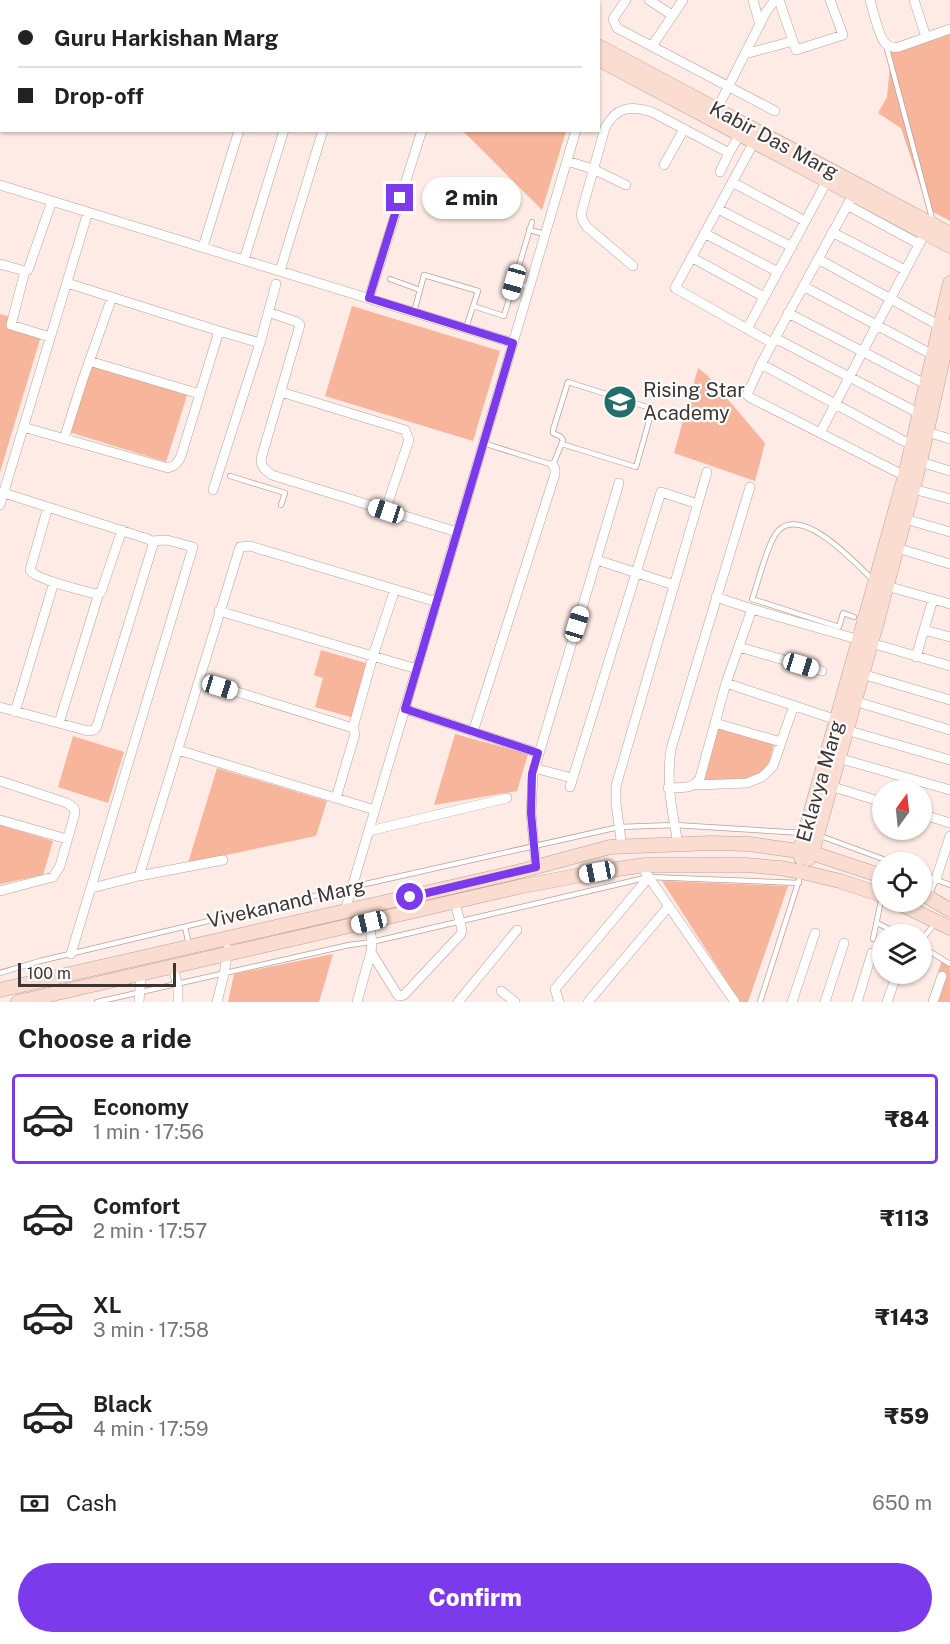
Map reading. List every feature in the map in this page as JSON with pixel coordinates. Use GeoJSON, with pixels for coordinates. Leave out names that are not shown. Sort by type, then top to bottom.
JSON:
{"type":"FeatureCollection","features":[{"type":"Feature","properties":{"kind":"street"},"geometry":{"type":"LineString","coordinates":[[626,0],[613,19],[617,28],[775,111]]}},
{"type":"Feature","properties":{"kind":"street"},"geometry":{"type":"LineString","coordinates":[[649,0],[672,15]]}},
{"type":"Feature","properties":{"kind":"street"},"geometry":{"type":"LineString","coordinates":[[652,45],[683,0]]}},
{"type":"Feature","properties":{"kind":"street"},"geometry":{"type":"LineString","coordinates":[[753,0],[760,25]]}},
{"type":"Feature","properties":{"kind":"street"},"geometry":{"type":"LineString","coordinates":[[717,110],[766,12],[777,0],[796,50],[843,35],[830,0]]}},
{"type":"Feature","properties":{"kind":"street"},"geometry":{"type":"LineString","coordinates":[[870,0],[882,38],[886,45],[893,48],[950,29]]}},
{"type":"Feature","properties":{"kind":"street"},"geometry":{"type":"LineString","coordinates":[[916,1],[926,38]]}},
{"type":"Feature","properties":{"kind":"street"},"geometry":{"type":"LineString","coordinates":[[745,54],[793,41]]}},
{"type":"Feature","properties":{"kind":"street","name":"Kabir Das Marg"},"geometry":{"type":"LineString","coordinates":[[600,52],[717,110],[926,234],[950,234]]}},
{"type":"Feature","properties":{"kind":"street","name":"Kabir Das Marg"},"geometry":{"type":"LineString","coordinates":[[600,53],[754,142],[827,181],[850,200],[950,246]]}},
{"type":"Feature","properties":{"kind":"street"},"geometry":{"type":"LineString","coordinates":[[633,266],[587,227],[581,214],[605,128],[610,118],[617,112],[642,108],[652,111],[729,153]]}},
{"type":"Feature","properties":{"kind":"street"},"geometry":{"type":"LineString","coordinates":[[664,165],[684,129]]}},
{"type":"Feature","properties":{"kind":"street"},"geometry":{"type":"LineString","coordinates":[[203,247],[238,132]]}},
{"type":"Feature","properties":{"kind":"street"},"geometry":{"type":"LineString","coordinates":[[244,260],[284,132]]}},
{"type":"Feature","properties":{"kind":"street"},"geometry":{"type":"LineString","coordinates":[[280,271],[322,132]]}},
{"type":"Feature","properties":{"kind":"street"},"geometry":{"type":"LineString","coordinates":[[369,298],[421,132]]}},
{"type":"Feature","properties":{"kind":"street"},"geometry":{"type":"LineString","coordinates":[[345,911],[575,132]]}},
{"type":"Feature","properties":{"kind":"street"},"geometry":{"type":"LineString","coordinates":[[720,172],[740,134]]}},
{"type":"Feature","properties":{"kind":"street"},"geometry":{"type":"LineString","coordinates":[[754,142],[675,287],[676,290],[747,329],[850,377],[920,414]]}},
{"type":"Feature","properties":{"kind":"street"},"geometry":{"type":"LineString","coordinates":[[567,161],[593,169],[626,185]]}},
{"type":"Feature","properties":{"kind":"street"},"geometry":{"type":"LineString","coordinates":[[747,329],[827,181]]}},
{"type":"Feature","properties":{"kind":"street"},"geometry":{"type":"LineString","coordinates":[[732,182],[806,221]]}},
{"type":"Feature","properties":{"kind":"street"},"geometry":{"type":"LineString","coordinates":[[0,185],[513,343]]}},
{"type":"Feature","properties":{"kind":"street"},"geometry":{"type":"LineString","coordinates":[[850,200],[761,364],[748,393],[749,397],[905,476]]}},
{"type":"Feature","properties":{"kind":"street"},"geometry":{"type":"LineString","coordinates":[[50,337],[10,325],[26,271],[30,268],[52,201]]}},
{"type":"Feature","properties":{"kind":"street"},"geometry":{"type":"LineString","coordinates":[[718,209],[792,247]]}},
{"type":"Feature","properties":{"kind":"street"},"geometry":{"type":"LineString","coordinates":[[0,505],[88,212]]}},
{"type":"Feature","properties":{"kind":"street"},"geometry":{"type":"LineString","coordinates":[[832,232],[904,270]]}},
{"type":"Feature","properties":{"kind":"street"},"geometry":{"type":"LineString","coordinates":[[705,233],[778,272]]}},
{"type":"Feature","properties":{"kind":"street"},"geometry":{"type":"LineString","coordinates":[[820,433],[904,270],[926,234]]}},
{"type":"Feature","properties":{"kind":"street"},"geometry":{"type":"LineString","coordinates":[[692,257],[764,297]]}},
{"type":"Feature","properties":{"kind":"street"},"geometry":{"type":"LineString","coordinates":[[818,259],[945,326]]}},
{"type":"Feature","properties":{"kind":"street"},"geometry":{"type":"LineString","coordinates":[[0,264],[26,271]]}},
{"type":"Feature","properties":{"kind":"street"},"geometry":{"type":"LineString","coordinates":[[67,283],[260,343]]}},
{"type":"Feature","properties":{"kind":"street","name":"Eklavya Marg"},"geometry":{"type":"LineString","coordinates":[[800,877],[881,584],[913,446],[921,430],[945,326],[950,283]]}},
{"type":"Feature","properties":{"kind":"street"},"geometry":{"type":"LineString","coordinates":[[213,490],[260,343],[276,284]]}},
{"type":"Feature","properties":{"kind":"street"},"geometry":{"type":"LineString","coordinates":[[803,286],[933,355]]}},
{"type":"Feature","properties":{"kind":"street"},"geometry":{"type":"LineString","coordinates":[[64,439],[112,297]]}},
{"type":"Feature","properties":{"kind":"street"},"geometry":{"type":"LineString","coordinates":[[268,312],[297,322],[300,326],[261,459],[261,465],[267,472],[457,532]]}},
{"type":"Feature","properties":{"kind":"street"},"geometry":{"type":"LineString","coordinates":[[789,313],[927,385]]}},
{"type":"Feature","properties":{"kind":"street","name":"Eklavya Marg"},"geometry":{"type":"LineString","coordinates":[[881,584],[897,548],[920,462],[920,414],[933,355],[945,326]]}},
{"type":"Feature","properties":{"kind":"street"},"geometry":{"type":"LineString","coordinates":[[23,427],[168,468],[174,466],[182,456],[219,331]]}},
{"type":"Feature","properties":{"kind":"street"},"geometry":{"type":"LineString","coordinates":[[89,361],[200,394]]}},
{"type":"Feature","properties":{"kind":"street"},"geometry":{"type":"LineString","coordinates":[[761,364],[913,446]]}},
{"type":"Feature","properties":{"kind":"street"},"geometry":{"type":"LineString","coordinates":[[280,392],[405,430],[409,440],[386,511]]}},
{"type":"Feature","properties":{"kind":"street"},"geometry":{"type":"LineString","coordinates":[[921,430],[950,439]]}},
{"type":"Feature","properties":{"kind":"street"},"geometry":{"type":"LineString","coordinates":[[920,462],[950,471]]}},
{"type":"Feature","properties":{"kind":"street"},"geometry":{"type":"LineString","coordinates":[[473,732],[555,474],[553,465]]}},
{"type":"Feature","properties":{"kind":"street"},"geometry":{"type":"LineString","coordinates":[[622,847],[616,786],[707,472]]}},
{"type":"Feature","properties":{"kind":"street"},"geometry":{"type":"LineString","coordinates":[[536,867],[531,813],[532,774],[619,483]]}},
{"type":"Feature","properties":{"kind":"street"},"geometry":{"type":"LineString","coordinates":[[678,844],[669,788],[668,769],[671,749],[750,487]]}},
{"type":"Feature","properties":{"kind":"street"},"geometry":{"type":"LineString","coordinates":[[913,489],[950,499]]}},
{"type":"Feature","properties":{"kind":"street"},"geometry":{"type":"LineString","coordinates":[[534,768],[571,783],[661,492],[698,504]]}},
{"type":"Feature","properties":{"kind":"street"},"geometry":{"type":"LineString","coordinates":[[4,493],[151,540],[167,540],[193,547],[71,954]]}},
{"type":"Feature","properties":{"kind":"street"},"geometry":{"type":"LineString","coordinates":[[48,507],[30,570],[31,574],[99,593]]}},
{"type":"Feature","properties":{"kind":"street"},"geometry":{"type":"LineString","coordinates":[[904,519],[950,532]]}},
{"type":"Feature","properties":{"kind":"street"},"geometry":{"type":"LineString","coordinates":[[58,723],[99,593],[122,530]]}},
{"type":"Feature","properties":{"kind":"street"},"geometry":{"type":"LineString","coordinates":[[0,707],[87,731],[94,730],[153,545],[151,540]]}},
{"type":"Feature","properties":{"kind":"street"},"geometry":{"type":"LineString","coordinates":[[139,876],[240,548],[250,546],[436,602]]}},
{"type":"Feature","properties":{"kind":"street"},"geometry":{"type":"LineString","coordinates":[[897,548],[950,564]]}},
{"type":"Feature","properties":{"kind":"street"},"geometry":{"type":"LineString","coordinates":[[597,560],[674,585]]}},
{"type":"Feature","properties":{"kind":"street"},"geometry":{"type":"LineString","coordinates":[[15,712],[54,582]]}},
{"type":"Feature","properties":{"kind":"street"},"geometry":{"type":"LineString","coordinates":[[881,584],[950,604]]}},
{"type":"Feature","properties":{"kind":"street"},"geometry":{"type":"LineString","coordinates":[[336,798],[355,734],[353,728],[373,656],[395,590]]}},
{"type":"Feature","properties":{"kind":"street"},"geometry":{"type":"LineString","coordinates":[[716,597],[950,666]]}},
{"type":"Feature","properties":{"kind":"street"},"geometry":{"type":"LineString","coordinates":[[916,657],[933,599]]}},
{"type":"Feature","properties":{"kind":"street"},"geometry":{"type":"LineString","coordinates":[[696,785],[700,778],[726,683],[752,609]]}},
{"type":"Feature","properties":{"kind":"street"},"geometry":{"type":"LineString","coordinates":[[219,611],[417,669]]}},
{"type":"Feature","properties":{"kind":"street"},"geometry":{"type":"LineString","coordinates":[[924,630],[950,637]]}},
{"type":"Feature","properties":{"kind":"street","name":"Eklavya Marg"},"geometry":{"type":"LineString","coordinates":[[811,834],[830,786],[838,758],[842,725],[854,701],[862,674],[865,642]]}},
{"type":"Feature","properties":{"kind":"street"},"geometry":{"type":"LineString","coordinates":[[739,647],[822,671]]}},
{"type":"Feature","properties":{"kind":"street"},"geometry":{"type":"LineString","coordinates":[[862,674],[950,699]]}},
{"type":"Feature","properties":{"kind":"street"},"geometry":{"type":"LineString","coordinates":[[198,680],[353,728]]}},
{"type":"Feature","properties":{"kind":"street"},"geometry":{"type":"LineString","coordinates":[[726,683],[794,705],[842,725],[950,760]]}},
{"type":"Feature","properties":{"kind":"street"},"geometry":{"type":"LineString","coordinates":[[854,701],[950,730]]}},
{"type":"Feature","properties":{"kind":"street"},"geometry":{"type":"LineString","coordinates":[[669,788],[747,783],[762,777],[773,766],[794,705]]}},
{"type":"Feature","properties":{"kind":"street"},"geometry":{"type":"LineString","coordinates":[[405,709],[538,753]]}},
{"type":"Feature","properties":{"kind":"street"},"geometry":{"type":"LineString","coordinates":[[715,723],[781,742]]}},
{"type":"Feature","properties":{"kind":"street"},"geometry":{"type":"LineString","coordinates":[[178,750],[375,810]]}},
{"type":"Feature","properties":{"kind":"street"},"geometry":{"type":"LineString","coordinates":[[838,758],[950,790]]}},
{"type":"Feature","properties":{"kind":"street"},"geometry":{"type":"LineString","coordinates":[[0,781],[71,804],[75,813],[60,866],[53,877],[0,891]]}},
{"type":"Feature","properties":{"kind":"street"},"geometry":{"type":"LineString","coordinates":[[830,786],[872,799]]}},
{"type":"Feature","properties":{"kind":"street"},"geometry":{"type":"LineString","coordinates":[[369,831],[507,798]]}},
{"type":"Feature","properties":{"kind":"street"},"geometry":{"type":"LineString","coordinates":[[932,817],[950,823]]}},
{"type":"Feature","properties":{"kind":"street"},"geometry":{"type":"LineString","coordinates":[[0,820],[68,839]]}},
{"type":"Feature","properties":{"kind":"street"},"geometry":{"type":"LineString","coordinates":[[936,879],[950,836]]}},
{"type":"Feature","properties":{"kind":"street"},"geometry":{"type":"LineString","coordinates":[[0,990],[536,867],[610,847],[711,843],[749,844],[806,851],[872,873]]}},
{"type":"Feature","properties":{"kind":"street"},"geometry":{"type":"LineString","coordinates":[[92,888],[139,876],[223,860]]}},
{"type":"Feature","properties":{"kind":"street"},"geometry":{"type":"LineString","coordinates":[[23,1001],[563,879],[746,865],[780,868],[800,877],[848,883],[872,892]]}},
{"type":"Feature","properties":{"kind":"street"},"geometry":{"type":"LineString","coordinates":[[645,871],[735,1002]]}},
{"type":"Feature","properties":{"kind":"street"},"geometry":{"type":"LineString","coordinates":[[559,1002],[555,989],[645,871]]}},
{"type":"Feature","properties":{"kind":"street"},"geometry":{"type":"LineString","coordinates":[[932,899],[950,910]]}},
{"type":"Feature","properties":{"kind":"street"},"geometry":{"type":"LineString","coordinates":[[371,952],[397,994],[402,996],[459,938],[462,930],[455,902]]}},
{"type":"Feature","properties":{"kind":"street"},"geometry":{"type":"LineString","coordinates":[[588,1002],[669,906]]}},
{"type":"Feature","properties":{"kind":"street"},"geometry":{"type":"LineString","coordinates":[[918,912],[950,928]]}},
{"type":"Feature","properties":{"kind":"street"},"geometry":{"type":"LineString","coordinates":[[357,1002],[371,952],[369,922]]}},
{"type":"Feature","properties":{"kind":"street"},"geometry":{"type":"LineString","coordinates":[[458,1002],[517,930]]}},
{"type":"Feature","properties":{"kind":"street"},"geometry":{"type":"LineString","coordinates":[[792,1002],[815,933]]}},
{"type":"Feature","properties":{"kind":"street"},"geometry":{"type":"LineString","coordinates":[[217,1002],[229,938]]}},
{"type":"Feature","properties":{"kind":"street"},"geometry":{"type":"LineString","coordinates":[[825,1002],[844,943]]}},
{"type":"Feature","properties":{"kind":"street"},"geometry":{"type":"LineString","coordinates":[[857,1002],[872,956]]}},
{"type":"Feature","properties":{"kind":"street"},"geometry":{"type":"LineString","coordinates":[[173,966],[178,1002]]}},
{"type":"Feature","properties":{"kind":"street"},"geometry":{"type":"LineString","coordinates":[[140,1002],[141,974]]}},
{"type":"Feature","properties":{"kind":"street"},"geometry":{"type":"LineString","coordinates":[[933,1002],[942,976]]}},
{"type":"Feature","properties":{"kind":"street"},"geometry":{"type":"LineString","coordinates":[[888,1002],[894,984]]}},
{"type":"Feature","properties":{"kind":"street"},"geometry":{"type":"LineString","coordinates":[[501,991],[515,1002]]}},
{"type":"Feature","properties":{"kind":"lane"},"geometry":{"type":"LineString","coordinates":[[886,45],[926,234]]}},
{"type":"Feature","properties":{"kind":"lane"},"geometry":{"type":"LineString","coordinates":[[473,306],[504,316],[531,222]]}},
{"type":"Feature","properties":{"kind":"lane"},"geometry":{"type":"LineString","coordinates":[[529,230],[545,234]]}},
{"type":"Feature","properties":{"kind":"lane"},"geometry":{"type":"LineString","coordinates":[[276,284],[280,271]]}},
{"type":"Feature","properties":{"kind":"lane"},"geometry":{"type":"LineString","coordinates":[[414,312],[424,275],[478,291],[466,328]]}},
{"type":"Feature","properties":{"kind":"lane"},"geometry":{"type":"LineString","coordinates":[[390,279],[420,290]]}},
{"type":"Feature","properties":{"kind":"lane"},"geometry":{"type":"LineString","coordinates":[[514,282],[529,287]]}},
{"type":"Feature","properties":{"kind":"lane"},"geometry":{"type":"LineString","coordinates":[[483,443],[553,465],[562,444],[561,437],[553,433],[553,430],[568,382],[646,407],[651,414],[636,467],[562,444]]}},
{"type":"Feature","properties":{"kind":"lane"},"geometry":{"type":"LineString","coordinates":[[263,486],[267,472]]}},
{"type":"Feature","properties":{"kind":"lane"},"geometry":{"type":"LineString","coordinates":[[230,476],[285,493],[281,505]]}},
{"type":"Feature","properties":{"kind":"lane"},"geometry":{"type":"LineString","coordinates":[[854,617],[843,613],[839,627],[752,599],[772,539],[779,530],[787,525],[811,528],[881,584]]}},
{"type":"Feature","properties":{"kind":"lane","name":"Vivekanand Marg"},"geometry":{"type":"LineString","coordinates":[[0,973],[352,887],[619,827],[675,825],[811,834],[872,855]]}},
{"type":"Feature","properties":{"kind":"lane"},"geometry":{"type":"LineString","coordinates":[[97,1002],[460,921],[645,871]]}},
{"type":"Feature","properties":{"kind":"lane"},"geometry":{"type":"LineString","coordinates":[[760,1002],[800,877]]}},
{"type":"Feature","properties":{"kind":"lane"},"geometry":{"type":"LineString","coordinates":[[932,878],[950,885]]}},
{"type":"Feature","properties":{"kind":"lane"},"geometry":{"type":"LineString","coordinates":[[932,885],[936,879]]}},
{"type":"Feature","properties":{"kind":"lane"},"geometry":{"type":"LineString","coordinates":[[878,923],[880,912]]}},
{"type":"Feature","properties":{"kind":"lane"},"geometry":{"type":"LineString","coordinates":[[932,927],[937,921]]}},
{"type":"Feature","properties":{"kind":"lane"},"geometry":{"type":"LineString","coordinates":[[185,927],[190,947]]}},
{"type":"Feature","properties":{"kind":"lane"},"geometry":{"type":"LineString","coordinates":[[932,953],[950,964]]}},
{"type":"Feature","properties":{"kind":"shaded area"},"geometry":{"type":"Polygon","coordinates":[[[950,25],[950,221],[928,209],[901,128],[878,113],[887,97],[892,44],[950,25]]]}},
{"type":"Feature","properties":{"kind":"shaded area"},"geometry":{"type":"Polygon","coordinates":[[[464,132],[566,132],[542,210],[464,132]]]}},
{"type":"Feature","properties":{"kind":"shaded area"},"geometry":{"type":"Polygon","coordinates":[[[352,306],[500,351],[473,441],[325,396],[352,306]]]}},
{"type":"Feature","properties":{"kind":"shaded area"},"geometry":{"type":"Polygon","coordinates":[[[0,314],[10,317],[8,325],[41,336],[0,472],[0,314]]]}},
{"type":"Feature","properties":{"kind":"shaded area"},"geometry":{"type":"Polygon","coordinates":[[[90,365],[187,395],[166,462],[69,432],[90,365]]]}},
{"type":"Feature","properties":{"kind":"shaded area"},"geometry":{"type":"Polygon","coordinates":[[[698,368],[707,375],[765,443],[755,481],[674,453],[698,368]]]}},
{"type":"Feature","properties":{"kind":"shaded area"},"geometry":{"type":"Polygon","coordinates":[[[321,650],[369,664],[354,718],[315,707],[323,678],[314,675],[321,650]]]}},
{"type":"Feature","properties":{"kind":"shaded area"},"geometry":{"type":"Polygon","coordinates":[[[719,727],[774,743],[768,764],[761,773],[754,778],[738,782],[703,779],[719,727]]]}},
{"type":"Feature","properties":{"kind":"shaded area"},"geometry":{"type":"Polygon","coordinates":[[[455,734],[528,754],[517,791],[434,805],[455,734]]]}},
{"type":"Feature","properties":{"kind":"shaded area"},"geometry":{"type":"Polygon","coordinates":[[[73,736],[124,752],[108,803],[58,787],[73,736]]]}},
{"type":"Feature","properties":{"kind":"shaded area"},"geometry":{"type":"Polygon","coordinates":[[[217,768],[327,801],[316,836],[188,863],[217,768]]]}},
{"type":"Feature","properties":{"kind":"shaded area"},"geometry":{"type":"Polygon","coordinates":[[[0,825],[53,841],[43,875],[0,884],[0,825]]]}},
{"type":"Feature","properties":{"kind":"shaded area"},"geometry":{"type":"Polygon","coordinates":[[[662,881],[788,886],[748,1002],[740,1002],[662,881]]]}},
{"type":"Feature","properties":{"kind":"shaded area"},"geometry":{"type":"Polygon","coordinates":[[[333,954],[319,1002],[228,1002],[234,974],[333,954]]]}},
{"type":"Feature","properties":{"kind":"shaded area"},"geometry":{"type":"Polygon","coordinates":[[[942,960],[950,966],[950,1002],[928,1002],[942,960]]]}},
{"type":"Feature","properties":{"kind":"place","name":"Rising Star Academy"},"geometry":{"type":"Point","coordinates":[620,402]}},
{"type":"Feature","properties":{"kind":"route"},"geometry":{"type":"LineString","coordinates":[[400,198],[369,298],[513,343],[405,709],[538,753],[532,774],[531,793],[536,867],[410,897]]}}]}
